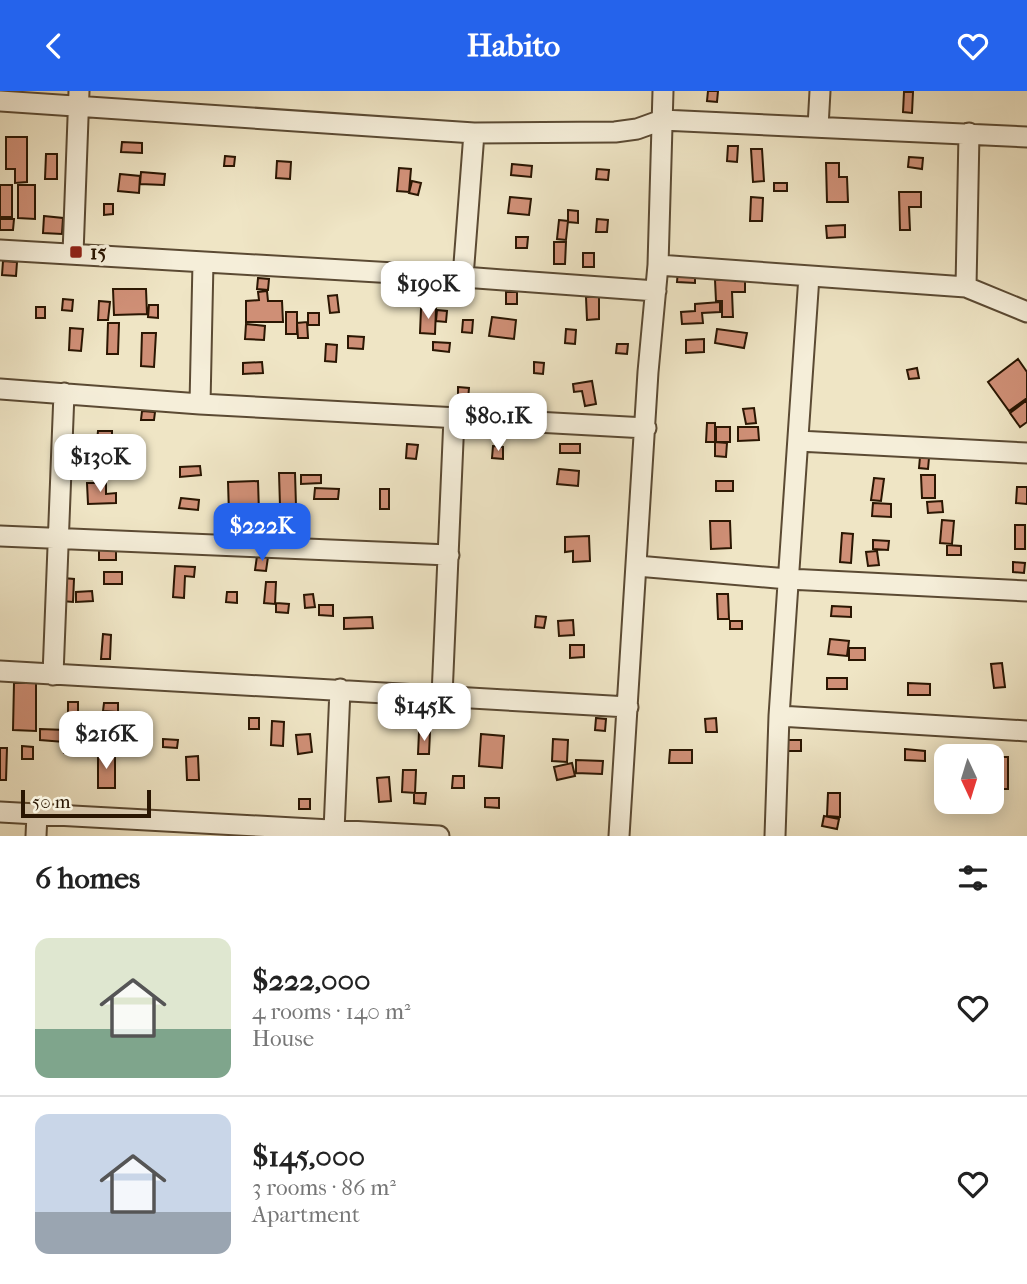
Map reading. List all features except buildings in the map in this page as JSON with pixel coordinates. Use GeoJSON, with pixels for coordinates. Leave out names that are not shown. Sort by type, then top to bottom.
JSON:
{"type":"FeatureCollection","features":[{"type":"Feature","properties":{"kind":"street"},"geometry":{"type":"LineString","coordinates":[[619,836],[658,265],[663,91]]}},
{"type":"Feature","properties":{"kind":"street"},"geometry":{"type":"LineString","coordinates":[[818,127],[820,91]]}},
{"type":"Feature","properties":{"kind":"street"},"geometry":{"type":"LineString","coordinates":[[73,254],[78,98]]}},
{"type":"Feature","properties":{"kind":"street"},"geometry":{"type":"LineString","coordinates":[[0,101],[78,98],[474,133],[615,132],[637,129],[662,120],[1027,137]]}},
{"type":"Feature","properties":{"kind":"street"},"geometry":{"type":"LineString","coordinates":[[463,277],[474,133]]}},
{"type":"Feature","properties":{"kind":"street"},"geometry":{"type":"LineString","coordinates":[[965,287],[969,133]]}},
{"type":"Feature","properties":{"kind":"street"},"geometry":{"type":"LineString","coordinates":[[0,250],[656,291]]}},
{"type":"Feature","properties":{"kind":"street"},"geometry":{"type":"LineString","coordinates":[[200,404],[203,262]]}},
{"type":"Feature","properties":{"kind":"street"},"geometry":{"type":"LineString","coordinates":[[658,265],[965,287],[1027,313]]}},
{"type":"Feature","properties":{"kind":"street"},"geometry":{"type":"LineString","coordinates":[[775,836],[779,716],[810,276]]}},
{"type":"Feature","properties":{"kind":"street"},"geometry":{"type":"LineString","coordinates":[[0,389],[200,404],[646,428]]}},
{"type":"Feature","properties":{"kind":"street"},"geometry":{"type":"LineString","coordinates":[[53,675],[64,393]]}},
{"type":"Feature","properties":{"kind":"street"},"geometry":{"type":"LineString","coordinates":[[442,696],[454,418]]}},
{"type":"Feature","properties":{"kind":"street"},"geometry":{"type":"LineString","coordinates":[[798,441],[1027,453]]}},
{"type":"Feature","properties":{"kind":"street"},"geometry":{"type":"LineString","coordinates":[[0,536],[449,555]]}},
{"type":"Feature","properties":{"kind":"street"},"geometry":{"type":"LineString","coordinates":[[637,566],[788,579],[1027,591]]}},
{"type":"Feature","properties":{"kind":"street"},"geometry":{"type":"LineString","coordinates":[[0,671],[628,707]]}},
{"type":"Feature","properties":{"kind":"street"},"geometry":{"type":"LineString","coordinates":[[334,831],[340,689]]}},
{"type":"Feature","properties":{"kind":"street"},"geometry":{"type":"LineString","coordinates":[[779,716],[1027,731]]}},
{"type":"Feature","properties":{"kind":"street"},"geometry":{"type":"LineString","coordinates":[[0,811],[225,831],[334,831],[439,836]]}},
{"type":"Feature","properties":{"kind":"street"},"geometry":{"type":"LineString","coordinates":[[36,836],[37,814]]}},
{"type":"Feature","properties":{"kind":"place","name":"15"},"geometry":{"type":"Point","coordinates":[76,252]}}]}
